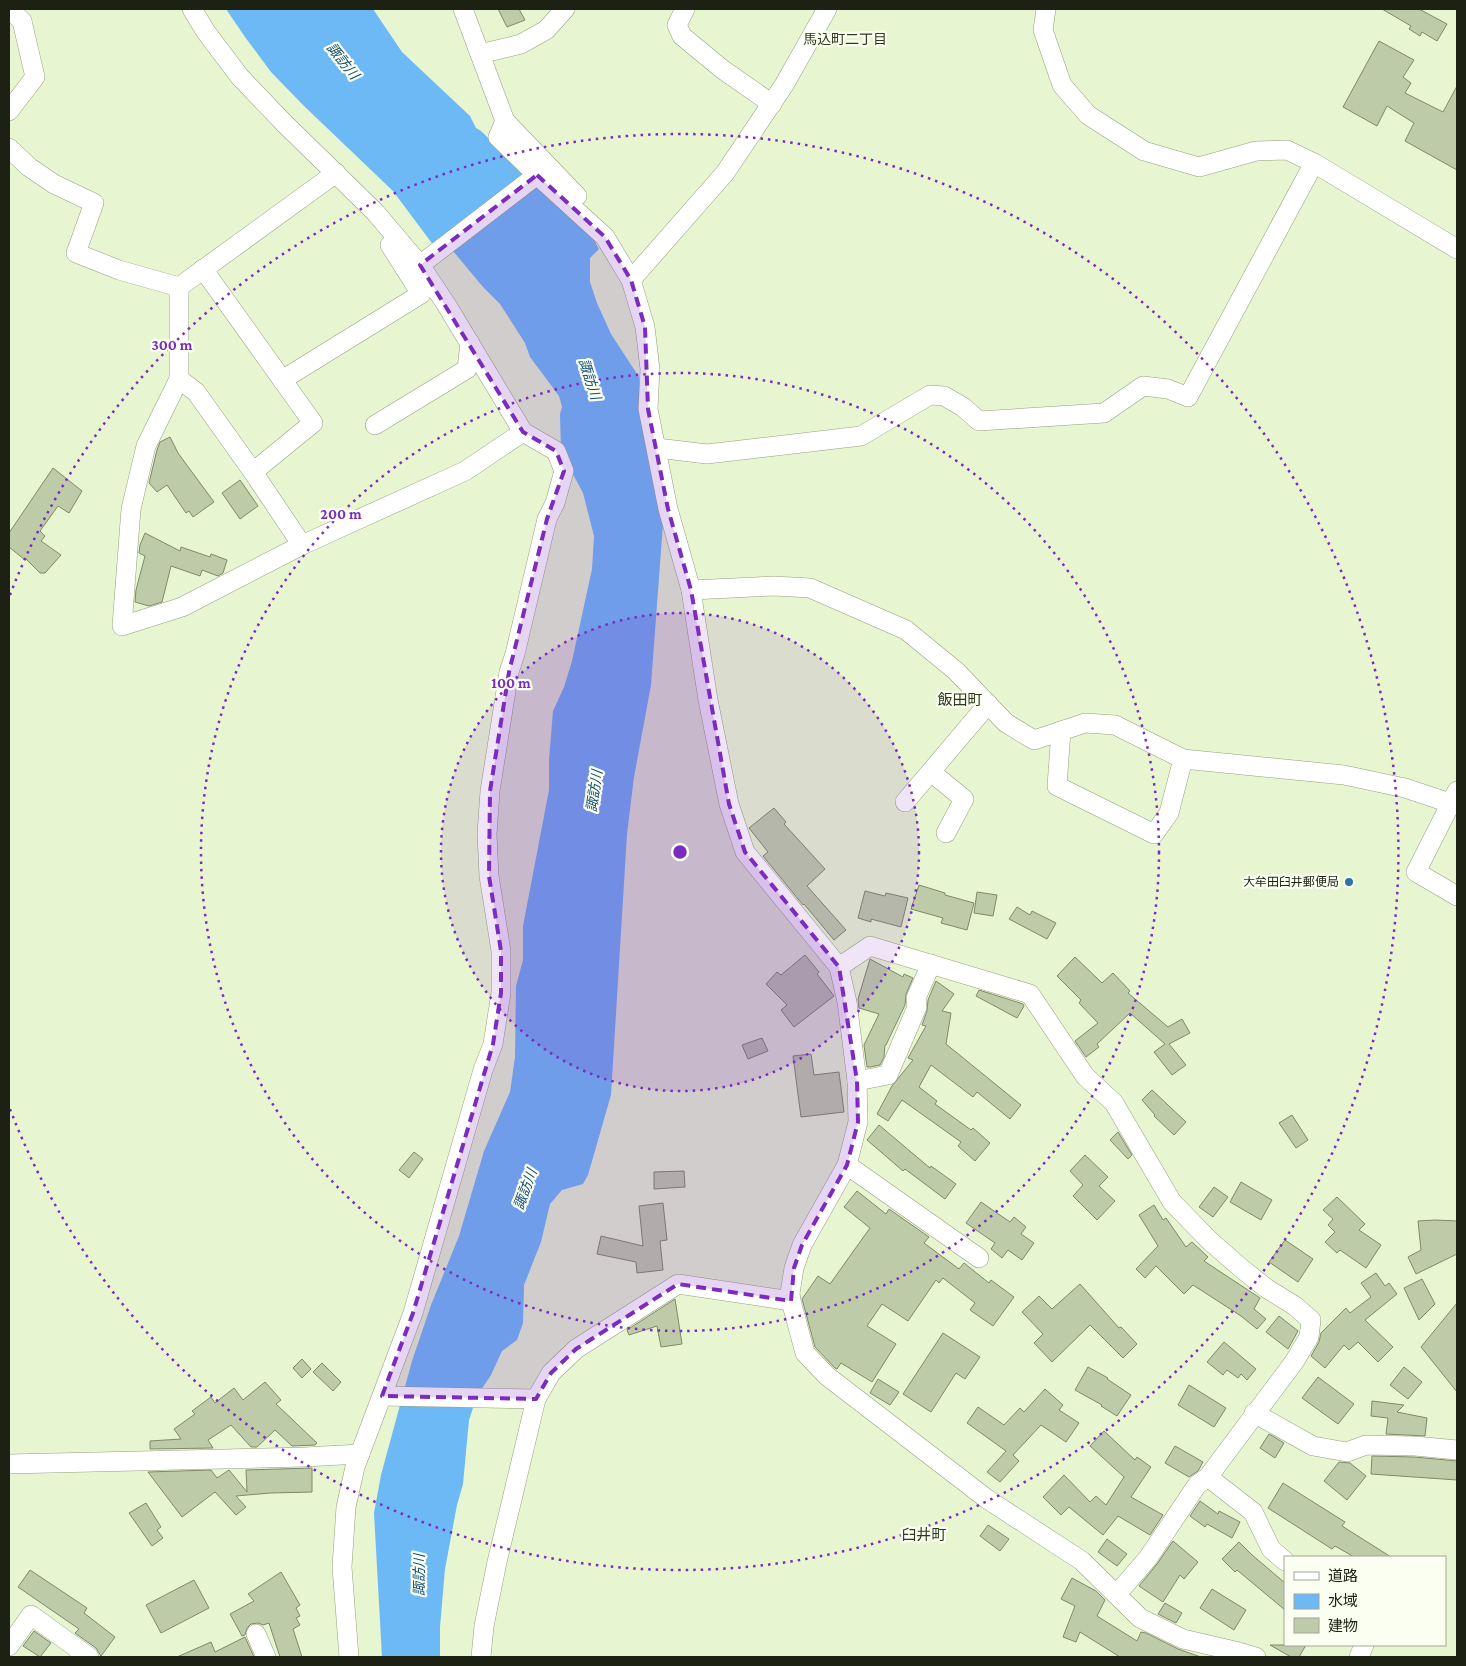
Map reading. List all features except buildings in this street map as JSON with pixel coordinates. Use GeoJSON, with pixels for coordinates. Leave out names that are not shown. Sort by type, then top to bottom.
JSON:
{"type":"FeatureCollection","features":[{"type":"Feature","properties":{"kind":"street"},"geometry":{"type":"LineString","coordinates":[[9,9],[22,21],[35,78],[9,111]]}},
{"type":"Feature","properties":{"kind":"street"},"geometry":{"type":"LineString","coordinates":[[192,9],[206,32],[240,76],[423,263],[523,432],[556,451],[564,470],[555,503],[547,519],[508,672],[490,791],[487,834],[489,876],[501,951],[501,993],[493,1044],[483,1070],[413,1313],[355,1467],[346,1507],[342,1567],[349,1657]]}},
{"type":"Feature","properties":{"kind":"street"},"geometry":{"type":"LineString","coordinates":[[463,9],[505,121],[584,204],[631,280],[645,326],[650,369],[648,409],[668,509],[691,590],[708,700],[729,804],[745,852],[839,967],[847,1002],[857,1081],[858,1122],[847,1165],[802,1245],[794,1268],[790,1301],[805,1353],[827,1376],[987,1499],[1082,1561],[1140,1618],[1182,1639],[1256,1657]]}},
{"type":"Feature","properties":{"kind":"street"},"geometry":{"type":"LineString","coordinates":[[480,54],[521,44],[546,30],[565,9]]}},
{"type":"Feature","properties":{"kind":"street"},"geometry":{"type":"LineString","coordinates":[[685,9],[677,25],[682,36],[722,69],[772,104]]}},
{"type":"Feature","properties":{"kind":"street"},"geometry":{"type":"LineString","coordinates":[[631,280],[725,173],[784,85],[827,9]]}},
{"type":"Feature","properties":{"kind":"street"},"geometry":{"type":"LineString","coordinates":[[1046,9],[1043,30],[1062,85],[1088,115],[1144,151],[1199,167],[1256,151],[1288,150],[1314,163],[1457,249]]}},
{"type":"Feature","properties":{"kind":"street"},"geometry":{"type":"LineString","coordinates":[[505,121],[498,136],[536,177],[605,237]]}},
{"type":"Feature","properties":{"kind":"street"},"geometry":{"type":"LineString","coordinates":[[9,148],[29,167],[54,184],[94,203],[76,253],[119,270],[179,287]]}},
{"type":"Feature","properties":{"kind":"street"},"geometry":{"type":"LineString","coordinates":[[657,448],[707,454],[861,436],[930,395],[944,396],[963,407],[979,421],[1104,413],[1143,386],[1168,389],[1188,397],[1314,163]]}},
{"type":"Feature","properties":{"kind":"street"},"geometry":{"type":"LineString","coordinates":[[179,287],[336,173]]}},
{"type":"Feature","properties":{"kind":"street"},"geometry":{"type":"LineString","coordinates":[[423,263],[536,177]]}},
{"type":"Feature","properties":{"kind":"street"},"geometry":{"type":"LineString","coordinates":[[282,380],[422,294],[386,239],[389,228]]}},
{"type":"Feature","properties":{"kind":"street"},"geometry":{"type":"LineString","coordinates":[[203,269],[313,423],[253,472]]}},
{"type":"Feature","properties":{"kind":"street"},"geometry":{"type":"LineString","coordinates":[[179,287],[179,379],[146,446],[131,509],[122,626],[182,607],[302,545],[464,471],[523,432]]}},
{"type":"Feature","properties":{"kind":"street"},"geometry":{"type":"LineString","coordinates":[[375,425],[467,369],[470,343]]}},
{"type":"Feature","properties":{"kind":"street"},"geometry":{"type":"LineString","coordinates":[[179,379],[196,392],[302,545]]}},
{"type":"Feature","properties":{"kind":"street"},"geometry":{"type":"LineString","coordinates":[[691,590],[774,586],[810,588],[906,630],[956,671],[1006,723],[1034,740],[1085,723],[1115,725],[1183,758],[1344,775],[1454,797],[1416,872],[1457,896]]}},
{"type":"Feature","properties":{"kind":"street"},"geometry":{"type":"LineString","coordinates":[[905,802],[988,704]]}},
{"type":"Feature","properties":{"kind":"street"},"geometry":{"type":"LineString","coordinates":[[1062,730],[1057,786],[1154,834],[1169,813],[1183,758]]}},
{"type":"Feature","properties":{"kind":"street"},"geometry":{"type":"LineString","coordinates":[[931,772],[964,799],[946,833]]}},
{"type":"Feature","properties":{"kind":"street"},"geometry":{"type":"LineString","coordinates":[[839,967],[870,946],[1030,994],[1085,1076],[1114,1103],[1172,1202],[1210,1242],[1266,1288],[1294,1306],[1311,1320],[1309,1337],[1294,1362],[1208,1477],[1197,1484],[1148,1558],[1117,1594]]}},
{"type":"Feature","properties":{"kind":"street"},"geometry":{"type":"LineString","coordinates":[[857,1081],[888,1075],[917,1007],[916,998],[931,964]]}},
{"type":"Feature","properties":{"kind":"street"},"geometry":{"type":"LineString","coordinates":[[847,1165],[979,1258]]}},
{"type":"Feature","properties":{"kind":"street"},"geometry":{"type":"LineString","coordinates":[[481,1657],[484,1626],[528,1399],[576,1349],[678,1284],[790,1301]]}},
{"type":"Feature","properties":{"kind":"street"},"geometry":{"type":"LineString","coordinates":[[382,1396],[528,1399]]}},
{"type":"Feature","properties":{"kind":"street"},"geometry":{"type":"LineString","coordinates":[[1254,1413],[1313,1446],[1347,1452],[1366,1445],[1415,1446],[1457,1450]]}},
{"type":"Feature","properties":{"kind":"street"},"geometry":{"type":"LineString","coordinates":[[9,1464],[360,1454]]}},
{"type":"Feature","properties":{"kind":"street"},"geometry":{"type":"LineString","coordinates":[[1208,1477],[1253,1512],[1271,1550],[1284,1560]]}},
{"type":"Feature","properties":{"kind":"street"},"geometry":{"type":"LineString","coordinates":[[9,1646],[31,1615],[88,1657]]}},
{"type":"Feature","properties":{"kind":"street"},"geometry":{"type":"LineString","coordinates":[[256,1634],[266,1657]]}},
{"type":"Feature","properties":{"kind":"highlighted area"},"geometry":{"type":"Polygon","coordinates":[[[537,175],[605,237],[631,280],[645,327],[648,409],[668,509],[691,590],[729,804],[745,852],[839,967],[857,1081],[858,1122],[847,1165],[802,1245],[794,1268],[791,1301],[678,1284],[576,1349],[551,1373],[536,1399],[382,1396],[413,1313],[493,1044],[501,993],[501,951],[489,876],[490,791],[509,672],[547,519],[564,471],[556,451],[523,432],[420,265],[537,175]]]}},
{"type":"Feature","properties":{"kind":"water","name":"諏訪川"},"geometry":{"type":"Polygon","coordinates":[[[226,9],[373,9],[402,52],[470,116],[476,128],[594,240],[599,249],[590,258],[590,282],[611,334],[639,377],[640,394],[638,407],[663,524],[651,685],[634,777],[627,834],[611,1095],[588,1175],[583,1184],[562,1190],[550,1204],[541,1242],[524,1285],[523,1323],[517,1340],[502,1351],[491,1375],[477,1396],[469,1420],[463,1484],[457,1505],[445,1569],[440,1627],[440,1657],[382,1657],[374,1513],[381,1475],[412,1361],[431,1305],[459,1236],[484,1151],[510,1092],[515,1057],[516,986],[523,960],[523,926],[549,790],[549,760],[553,711],[564,687],[572,661],[592,569],[594,536],[583,493],[561,452],[560,414],[562,407],[559,396],[530,357],[525,343],[500,304],[453,251],[434,246],[393,191],[271,72],[226,9]]]}},
{"type":"Feature","properties":{"kind":"place","name":"大牟田臼井郵便局"},"geometry":{"type":"Point","coordinates":[1349,882]}},
{"type":"Feature","properties":{"kind":"district","name":"馬込町二丁目"},"geometry":{"type":"Point","coordinates":[845,39]}},
{"type":"Feature","properties":{"kind":"district","name":"飯田町"},"geometry":{"type":"Point","coordinates":[960,700]}},
{"type":"Feature","properties":{"kind":"district","name":"臼井町"},"geometry":{"type":"Point","coordinates":[924,1535]}}]}
